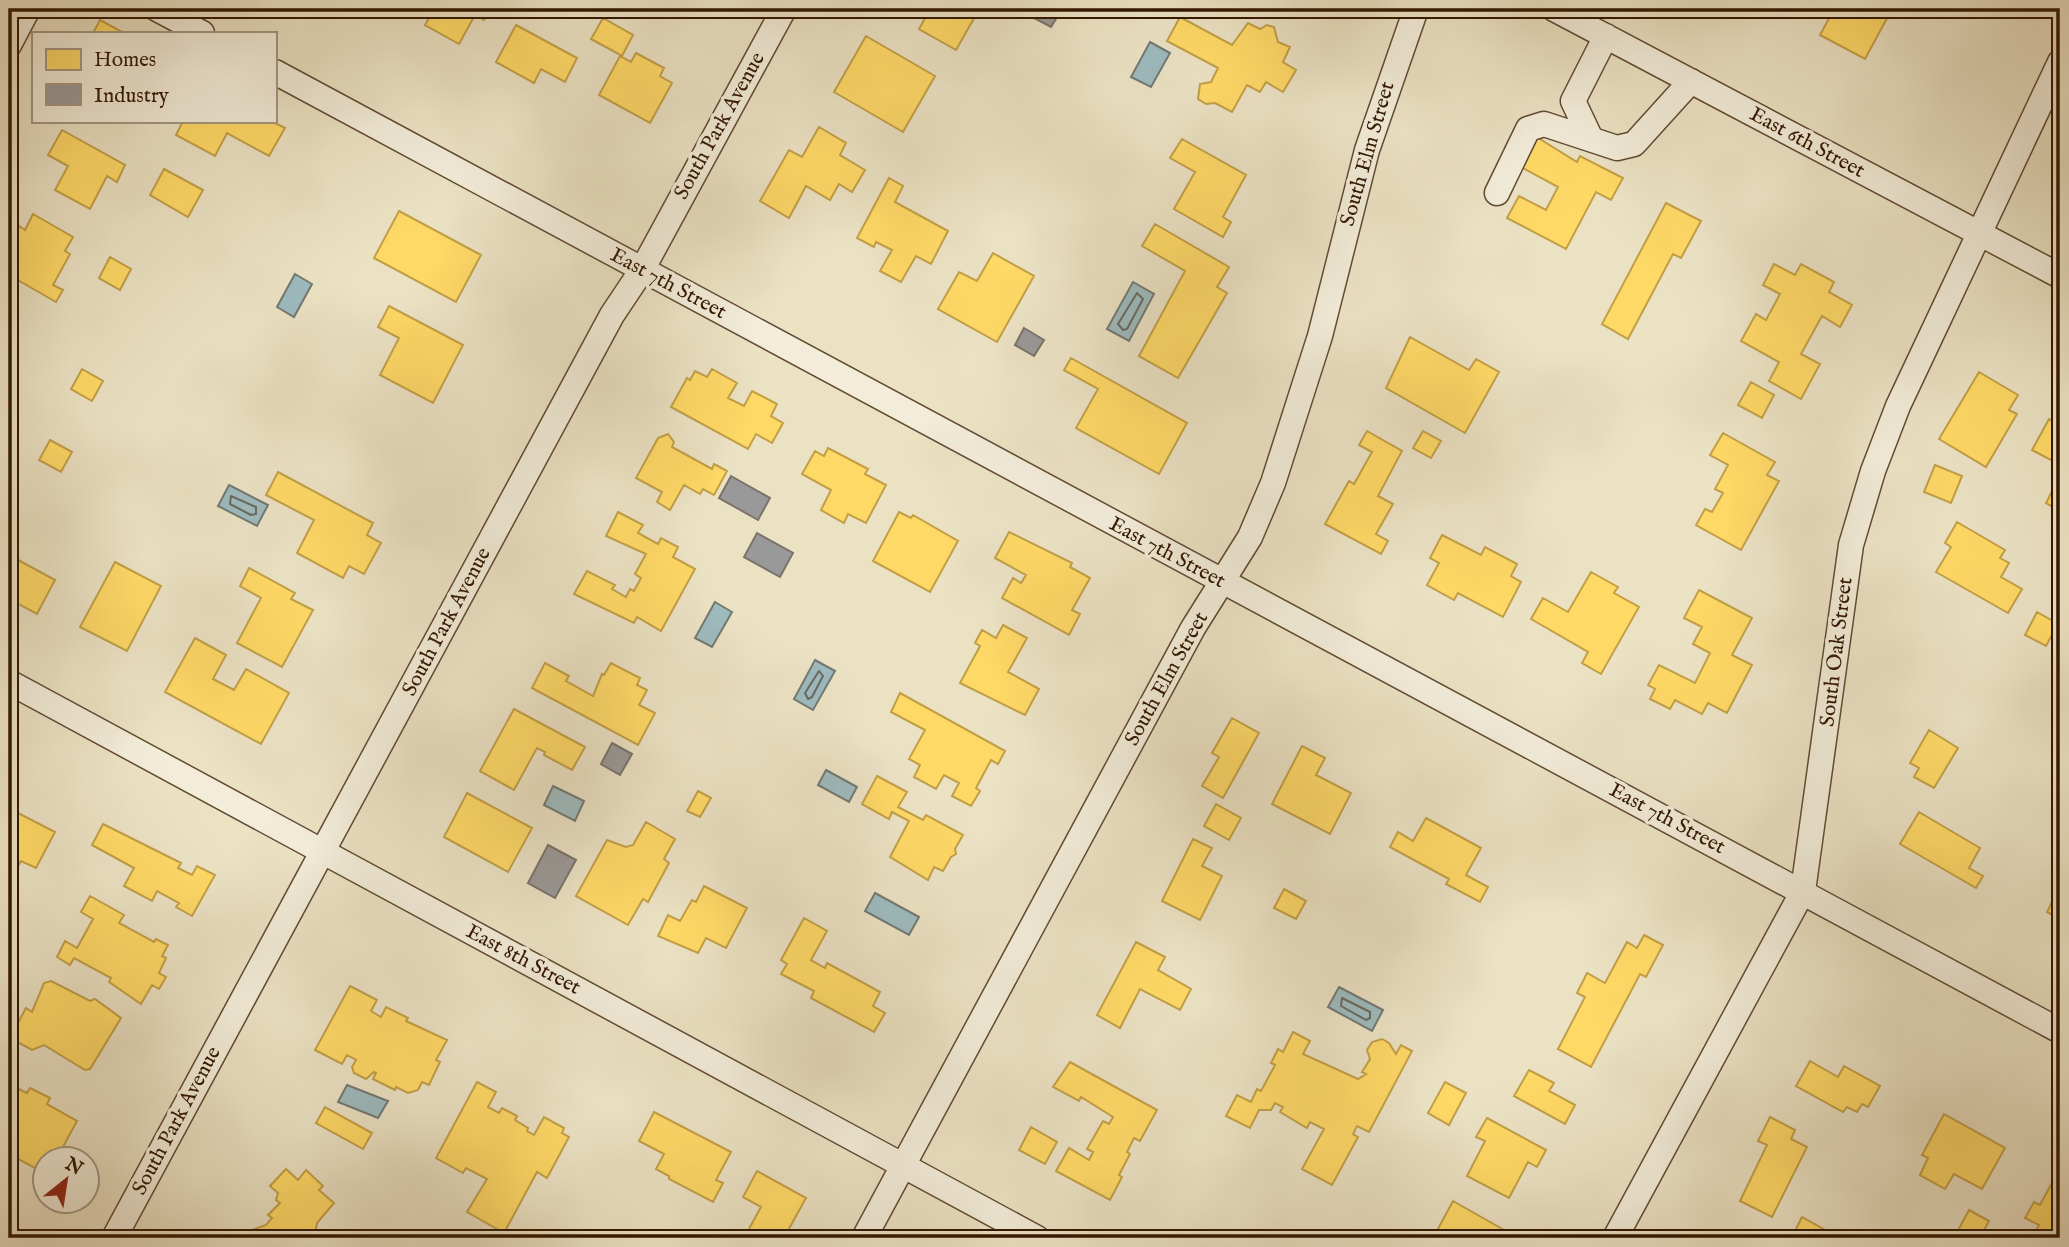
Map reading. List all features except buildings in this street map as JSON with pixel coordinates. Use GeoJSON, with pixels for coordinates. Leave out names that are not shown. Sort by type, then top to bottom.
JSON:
{"type":"FeatureCollection","features":[{"type":"Feature","properties":{"kind":"street"},"geometry":{"type":"LineString","coordinates":[[9,45],[28,9]]}},
{"type":"Feature","properties":{"kind":"street"},"geometry":{"type":"LineString","coordinates":[[157,9],[200,32]]}},
{"type":"Feature","properties":{"kind":"street","name":"South Park Avenue"},"geometry":{"type":"LineString","coordinates":[[114,1238],[612,316],[642,270],[784,9]]}},
{"type":"Feature","properties":{"kind":"street","name":"South Elm Street"},"geometry":{"type":"LineString","coordinates":[[864,1238],[1193,628],[1250,537],[1299,408],[1367,150],[1416,9]]}},
{"type":"Feature","properties":{"kind":"street","name":"East 6th Street"},"geometry":{"type":"LineString","coordinates":[[1554,9],[2060,276]]}},
{"type":"Feature","properties":{"kind":"street"},"geometry":{"type":"LineString","coordinates":[[1591,139],[1573,101],[1606,36]]}},
{"type":"Feature","properties":{"kind":"street","name":"South Oak Street"},"geometry":{"type":"LineString","coordinates":[[1615,1238],[1804,891],[1851,545],[1873,471],[1898,406],[2060,62]]}},
{"type":"Feature","properties":{"kind":"street","name":"East 7th Street"},"geometry":{"type":"LineString","coordinates":[[276,73],[1222,582],[1804,891],[2060,1031]]}},
{"type":"Feature","properties":{"kind":"street"},"geometry":{"type":"LineString","coordinates":[[1497,193],[1528,129],[1544,124],[1617,148],[1634,144],[1691,81]]}},
{"type":"Feature","properties":{"kind":"street","name":"East 8th Street"},"geometry":{"type":"LineString","coordinates":[[9,682],[1037,1238]]}},
{"type":"Feature","properties":{"kind":"water"},"geometry":{"type":"Polygon","coordinates":[[[1150,42],[1170,53],[1151,87],[1131,77],[1150,42]]]}},
{"type":"Feature","properties":{"kind":"water"},"geometry":{"type":"Polygon","coordinates":[[[295,274],[312,284],[294,317],[277,307],[295,274]]]}},
{"type":"Feature","properties":{"kind":"water"},"geometry":{"type":"Polygon","coordinates":[[[1133,282],[1154,294],[1129,341],[1107,329],[1133,282]]]}},
{"type":"Feature","properties":{"kind":"water"},"geometry":{"type":"Polygon","coordinates":[[[229,485],[268,505],[257,526],[218,506],[229,485]]]}},
{"type":"Feature","properties":{"kind":"water"},"geometry":{"type":"Polygon","coordinates":[[[715,602],[732,612],[712,647],[695,638],[715,602]]]}},
{"type":"Feature","properties":{"kind":"water"},"geometry":{"type":"Polygon","coordinates":[[[815,660],[835,671],[813,710],[794,699],[815,660]]]}},
{"type":"Feature","properties":{"kind":"water"},"geometry":{"type":"Polygon","coordinates":[[[826,770],[857,787],[849,802],[818,785],[826,770]]]}},
{"type":"Feature","properties":{"kind":"water"},"geometry":{"type":"Polygon","coordinates":[[[553,786],[584,801],[575,821],[544,805],[553,786]]]}},
{"type":"Feature","properties":{"kind":"water"},"geometry":{"type":"Polygon","coordinates":[[[875,893],[919,917],[909,935],[865,911],[875,893]]]}},
{"type":"Feature","properties":{"kind":"water"},"geometry":{"type":"Polygon","coordinates":[[[1339,987],[1383,1010],[1372,1031],[1328,1007],[1339,987]]]}},
{"type":"Feature","properties":{"kind":"water"},"geometry":{"type":"Polygon","coordinates":[[[347,1085],[388,1101],[378,1118],[338,1102],[347,1085]]]}}]}
